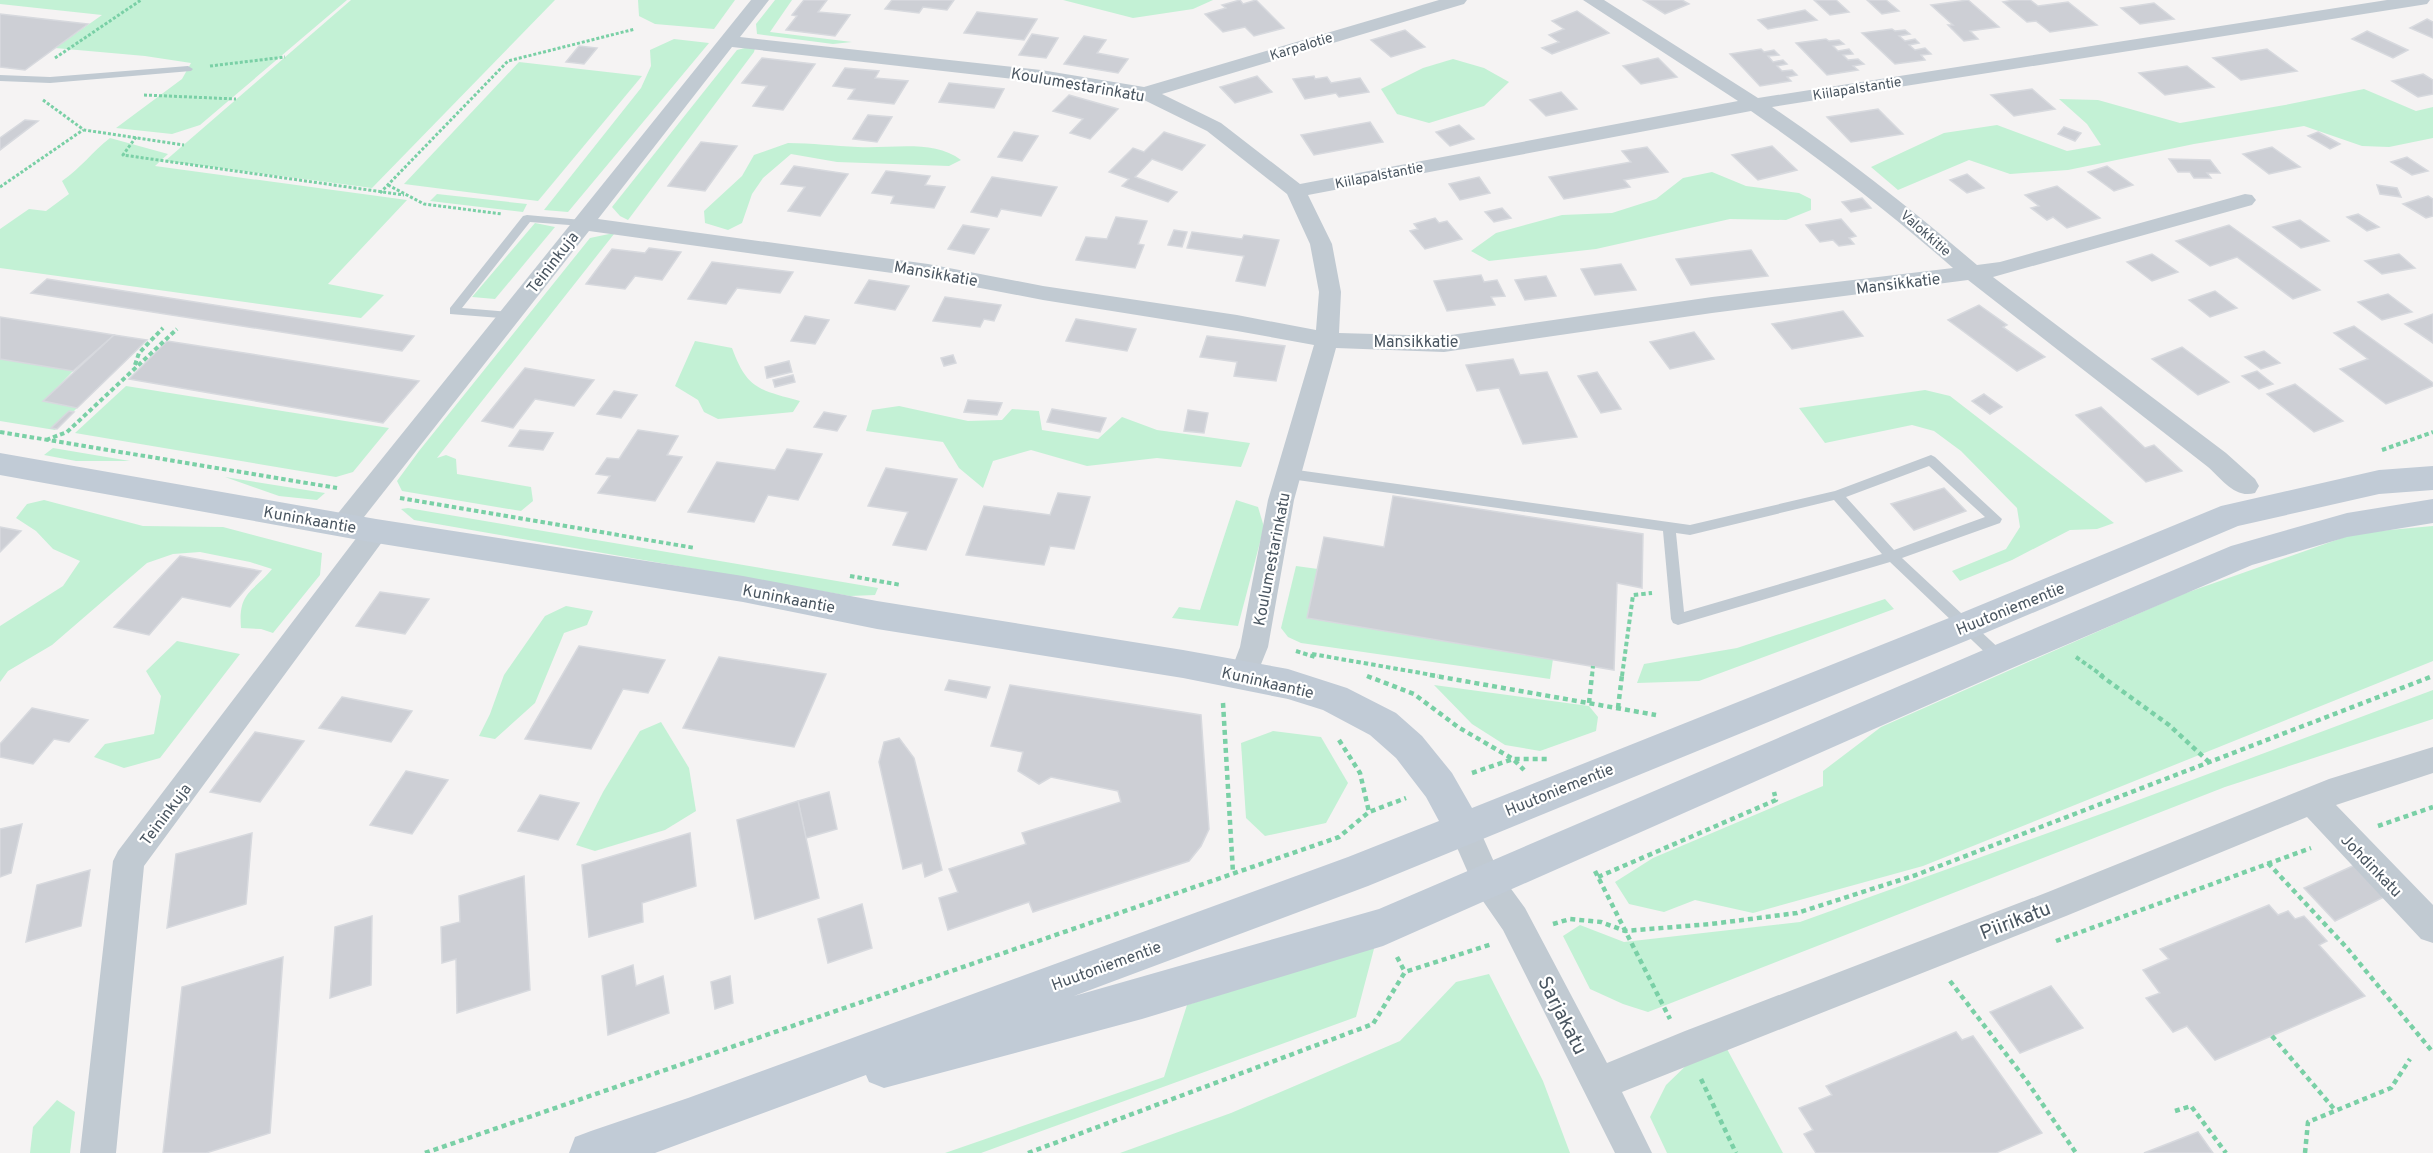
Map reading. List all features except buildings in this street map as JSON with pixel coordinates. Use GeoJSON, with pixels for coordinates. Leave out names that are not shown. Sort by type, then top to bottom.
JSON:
{"type":"FeatureCollection","features":[{"type":"Feature","properties":{"kind":"main road","name":"Kuninkaantie"},"geometry":{"type":"LineString","coordinates":[[10,466],[376,531],[742,589],[877,615],[1183,664],[1233,687],[1288,684],[1335,699],[1383,724],[1409,747],[1439,785],[1463,827]]}},
{"type":"Feature","properties":{"kind":"main road","name":"Huutoniementie"},"geometry":{"type":"LineString","coordinates":[[591,1153],[688,1120],[1354,873],[1463,827],[1966,626],[2232,515],[2379,482],[2433,477]]}},
{"type":"Feature","properties":{"kind":"main road","name":"Huutoniementie"},"geometry":{"type":"LineString","coordinates":[[688,1120],[1142,999],[1383,927],[2000,658],[2243,555],[2347,525],[2433,511]]}},
{"type":"Feature","properties":{"kind":"street","name":"Teininkuja"},"geometry":{"type":"LineString","coordinates":[[344,524],[760,0]]}},
{"type":"Feature","properties":{"kind":"street","name":"Karpalotie"},"geometry":{"type":"LineString","coordinates":[[1144,93],[1458,0]]}},
{"type":"Feature","properties":{"kind":"street","name":"Valokkitie"},"geometry":{"type":"LineString","coordinates":[[1592,0],[1755,104],[1834,159],[1895,206],[1974,274],[2217,460],[2246,486]]}},
{"type":"Feature","properties":{"kind":"street","name":"Kiilapalstantie"},"geometry":{"type":"LineString","coordinates":[[1296,191],[1755,104],[2423,0]]}},
{"type":"Feature","properties":{"kind":"street"},"geometry":{"type":"LineString","coordinates":[[2423,0],[2433,4]]}},
{"type":"Feature","properties":{"kind":"street","name":"Koulumestarinkatu"},"geometry":{"type":"LineString","coordinates":[[726,41],[1041,75],[1144,93],[1214,127],[1296,191],[1321,244],[1330,292],[1328,340],[1281,500],[1254,647],[1233,687]]}},
{"type":"Feature","properties":{"kind":"street","name":"Mansikkatie"},"geometry":{"type":"LineString","coordinates":[[582,223],[928,271],[1043,293],[1237,323],[1328,340],[1444,344],[1712,305],[1974,274],[2001,269],[2246,200]]}},
{"type":"Feature","properties":{"kind":"street","name":"Teininkuja"},"geometry":{"type":"LineString","coordinates":[[98,1153],[129,861],[376,531]]}},
{"type":"Feature","properties":{"kind":"street","name":"Piirikatu"},"geometry":{"type":"LineString","coordinates":[[1599,1084],[2055,905],[2340,789],[2433,760]]}},
{"type":"Feature","properties":{"kind":"street","name":"Johdinkatu"},"geometry":{"type":"LineString","coordinates":[[2312,801],[2433,928]]}},
{"type":"Feature","properties":{"kind":"street","name":"Kuninkaantie"},"geometry":{"type":"LineString","coordinates":[[1463,827],[1487,881]]}},
{"type":"Feature","properties":{"kind":"street","name":"Sarjakatu"},"geometry":{"type":"LineString","coordinates":[[1487,881],[1522,935],[1634,1153]]}},
{"type":"Feature","properties":{"kind":"lane"},"geometry":{"type":"LineString","coordinates":[[0,78],[50,80],[188,69]]}},
{"type":"Feature","properties":{"kind":"lane"},"geometry":{"type":"LineString","coordinates":[[510,316],[454,311],[527,218],[582,223]]}},
{"type":"Feature","properties":{"kind":"lane"},"geometry":{"type":"LineString","coordinates":[[1290,474],[1690,530],[1837,495],[1931,460],[1995,519],[1892,556],[1678,619],[1669,528]]}},
{"type":"Feature","properties":{"kind":"lane"},"geometry":{"type":"LineString","coordinates":[[1837,495],[1892,556],[1952,610],[2000,658]]}},
{"type":"Feature","properties":{"kind":"path"},"geometry":{"type":"LineString","coordinates":[[141,0],[25,79],[34,93],[84,130],[184,145]]}},
{"type":"Feature","properties":{"kind":"path"},"geometry":{"type":"LineString","coordinates":[[380,193],[508,61],[635,29]]}},
{"type":"Feature","properties":{"kind":"path"},"geometry":{"type":"LineString","coordinates":[[188,69],[285,57]]}},
{"type":"Feature","properties":{"kind":"path"},"geometry":{"type":"LineString","coordinates":[[0,188],[84,130]]}},
{"type":"Feature","properties":{"kind":"path"},"geometry":{"type":"LineString","coordinates":[[136,137],[123,156],[404,195]]}},
{"type":"Feature","properties":{"kind":"path"},"geometry":{"type":"LineString","coordinates":[[388,185],[424,204],[527,218]]}},
{"type":"Feature","properties":{"kind":"path"},"geometry":{"type":"LineString","coordinates":[[135,366],[140,353],[163,328]]}},
{"type":"Feature","properties":{"kind":"path"},"geometry":{"type":"LineString","coordinates":[[10,466],[46,440],[67,432],[135,366],[147,359],[177,330]]}},
{"type":"Feature","properties":{"kind":"path"},"geometry":{"type":"LineString","coordinates":[[1618,708],[1633,595],[1652,594],[1652,584]]}},
{"type":"Feature","properties":{"kind":"path"},"geometry":{"type":"LineString","coordinates":[[2049,638],[2169,726],[2210,763]]}},
{"type":"Feature","properties":{"kind":"path"},"geometry":{"type":"LineString","coordinates":[[1302,652],[1663,716]]}},
{"type":"Feature","properties":{"kind":"path"},"geometry":{"type":"LineString","coordinates":[[1589,703],[1593,666]]}},
{"type":"Feature","properties":{"kind":"path"},"geometry":{"type":"LineString","coordinates":[[1028,1153],[1373,1024],[1405,972],[1570,919],[1601,922],[1625,931],[1711,924],[1797,913],[1916,875],[2433,676]]}},
{"type":"Feature","properties":{"kind":"path"},"geometry":{"type":"LineString","coordinates":[[1233,687],[1233,873]]}},
{"type":"Feature","properties":{"kind":"path"},"geometry":{"type":"LineString","coordinates":[[1598,877],[1776,800],[1774,792]]}},
{"type":"Feature","properties":{"kind":"path"},"geometry":{"type":"LineString","coordinates":[[2047,945],[2268,863],[2433,807]]}},
{"type":"Feature","properties":{"kind":"path"},"geometry":{"type":"LineString","coordinates":[[2268,863],[2347,948],[2431,1050]]}},
{"type":"Feature","properties":{"kind":"path"},"geometry":{"type":"LineString","coordinates":[[1939,985],[1960,977]]}},
{"type":"Feature","properties":{"kind":"path"},"geometry":{"type":"LineString","coordinates":[[1950,981],[2026,1080],[2076,1153]]}},
{"type":"Feature","properties":{"kind":"path"},"geometry":{"type":"LineString","coordinates":[[2272,1036],[2335,1110]]}},
{"type":"Feature","properties":{"kind":"path"},"geometry":{"type":"LineString","coordinates":[[2305,1153],[2308,1122],[2391,1088],[2410,1059]]}},
{"type":"Feature","properties":{"kind":"path"},"geometry":{"type":"LineString","coordinates":[[1701,1079],[1712,1075]]}},
{"type":"Feature","properties":{"kind":"path"},"geometry":{"type":"LineString","coordinates":[[2175,1111],[2191,1106],[2226,1153]]}},
{"type":"Feature","properties":{"kind":"green space"},"geometry":{"type":"Polygon","coordinates":[[[0,0],[347,0],[200,125],[172,134],[116,128],[182,79],[191,63],[145,56],[55,48],[102,15],[0,4],[0,0]]]}},
{"type":"Feature","properties":{"kind":"green space"},"geometry":{"type":"Polygon","coordinates":[[[351,0],[555,0],[372,188],[165,161],[351,0]]]}},
{"type":"Feature","properties":{"kind":"green space"},"geometry":{"type":"Polygon","coordinates":[[[638,0],[735,0],[714,29],[655,24],[639,16],[638,0]]]}},
{"type":"Feature","properties":{"kind":"green space"},"geometry":{"type":"Polygon","coordinates":[[[775,0],[792,0],[770,32],[852,42],[833,44],[757,34],[756,24],[775,0]]]}},
{"type":"Feature","properties":{"kind":"green space"},"geometry":{"type":"Polygon","coordinates":[[[1063,0],[1213,0],[1193,9],[1133,18],[1063,0]]]}},
{"type":"Feature","properties":{"kind":"green space"},"geometry":{"type":"Polygon","coordinates":[[[674,39],[709,43],[568,212],[544,210],[641,88],[651,66],[650,50],[674,39]]]}},
{"type":"Feature","properties":{"kind":"green space"},"geometry":{"type":"Polygon","coordinates":[[[755,48],[754,52],[628,220],[620,216],[612,207],[737,50],[755,48]]]}},
{"type":"Feature","properties":{"kind":"green space"},"geometry":{"type":"Polygon","coordinates":[[[1453,59],[1484,68],[1509,82],[1484,106],[1429,123],[1397,114],[1381,89],[1423,68],[1453,59]]]}},
{"type":"Feature","properties":{"kind":"green space"},"geometry":{"type":"Polygon","coordinates":[[[519,62],[642,76],[538,201],[404,184],[519,62]]]}},
{"type":"Feature","properties":{"kind":"green space"},"geometry":{"type":"Polygon","coordinates":[[[2364,89],[2416,111],[2433,107],[2433,138],[2389,147],[2362,146],[2304,126],[2194,144],[2068,170],[2010,174],[1969,160],[1898,190],[1871,167],[1944,133],[1997,125],[2067,151],[2101,145],[2087,124],[2059,99],[2098,100],[2180,123],[2364,89]]]}},
{"type":"Feature","properties":{"kind":"green space"},"geometry":{"type":"Polygon","coordinates":[[[110,138],[168,154],[155,166],[407,200],[328,284],[384,295],[361,318],[0,268],[0,229],[29,209],[46,211],[69,194],[62,181],[110,138]]]}},
{"type":"Feature","properties":{"kind":"green space"},"geometry":{"type":"Polygon","coordinates":[[[788,143],[858,147],[925,147],[950,153],[961,160],[949,166],[837,162],[791,154],[763,178],[752,194],[742,223],[728,230],[705,223],[704,211],[742,176],[754,155],[788,143]]]}},
{"type":"Feature","properties":{"kind":"green space"},"geometry":{"type":"Polygon","coordinates":[[[1712,172],[1746,186],[1799,193],[1811,199],[1811,210],[1786,220],[1730,219],[1596,249],[1489,261],[1471,251],[1496,233],[1562,215],[1612,213],[1656,199],[1683,178],[1712,172]]]}},
{"type":"Feature","properties":{"kind":"green space"},"geometry":{"type":"Polygon","coordinates":[[[437,194],[527,204],[523,212],[430,201],[437,194]]]}},
{"type":"Feature","properties":{"kind":"green space"},"geometry":{"type":"Polygon","coordinates":[[[535,223],[555,227],[495,299],[472,297],[535,223]]]}},
{"type":"Feature","properties":{"kind":"green space"},"geometry":{"type":"Polygon","coordinates":[[[614,234],[437,458],[446,455],[456,459],[457,474],[531,487],[533,501],[521,511],[402,491],[397,481],[419,451],[590,238],[614,234]]]}},
{"type":"Feature","properties":{"kind":"green space"},"geometry":{"type":"Polygon","coordinates":[[[695,341],[732,348],[743,372],[756,386],[800,401],[793,412],[718,419],[704,412],[698,400],[675,386],[695,341]]]}},
{"type":"Feature","properties":{"kind":"green space"},"geometry":{"type":"Polygon","coordinates":[[[0,359],[73,371],[44,401],[77,408],[55,430],[0,421],[0,359]]]}},
{"type":"Feature","properties":{"kind":"green space"},"geometry":{"type":"Polygon","coordinates":[[[126,386],[389,428],[353,472],[336,477],[75,433],[126,386]]]}},
{"type":"Feature","properties":{"kind":"green space"},"geometry":{"type":"Polygon","coordinates":[[[1925,390],[1950,396],[2114,523],[2097,529],[2070,530],[2012,560],[1960,581],[1952,571],[2006,549],[2020,527],[2017,508],[1961,451],[1934,431],[1912,425],[1825,443],[1799,408],[1925,390]]]}},
{"type":"Feature","properties":{"kind":"green space"},"geometry":{"type":"Polygon","coordinates":[[[899,406],[968,421],[1002,420],[1012,409],[1039,411],[1042,430],[1098,439],[1122,417],[1157,430],[1250,443],[1241,467],[1157,458],[1087,466],[1031,450],[993,461],[983,488],[959,468],[943,442],[866,431],[872,410],[899,406]]]}},
{"type":"Feature","properties":{"kind":"green space"},"geometry":{"type":"Polygon","coordinates":[[[53,448],[130,461],[76,461],[44,455],[53,448]]]}},
{"type":"Feature","properties":{"kind":"green space"},"geometry":{"type":"Polygon","coordinates":[[[225,477],[325,493],[317,500],[279,496],[225,477]]]}},
{"type":"Feature","properties":{"kind":"green space"},"geometry":{"type":"Polygon","coordinates":[[[44,500],[143,526],[223,527],[322,553],[320,575],[273,633],[261,629],[241,628],[244,600],[272,569],[200,552],[173,554],[147,563],[52,645],[8,671],[0,682],[0,626],[63,586],[80,561],[53,549],[36,531],[16,518],[27,504],[44,500]]]}},
{"type":"Feature","properties":{"kind":"green space"},"geometry":{"type":"Polygon","coordinates":[[[1236,500],[1258,507],[1264,527],[1238,626],[1172,618],[1179,607],[1200,610],[1236,500]]]}},
{"type":"Feature","properties":{"kind":"green space"},"geometry":{"type":"Polygon","coordinates":[[[408,508],[878,588],[875,595],[850,596],[414,520],[401,509],[408,508]]]}},
{"type":"Feature","properties":{"kind":"green space"},"geometry":{"type":"Polygon","coordinates":[[[2433,526],[2433,661],[1923,866],[1753,913],[1695,900],[1664,912],[1629,904],[1615,882],[1653,858],[1823,786],[1823,771],[1881,727],[2183,594],[2356,533],[2433,526]]]}},
{"type":"Feature","properties":{"kind":"green space"},"geometry":{"type":"Polygon","coordinates":[[[1296,566],[1318,569],[1553,659],[1550,679],[1301,643],[1288,637],[1281,628],[1296,566]]]}},
{"type":"Feature","properties":{"kind":"green space"},"geometry":{"type":"Polygon","coordinates":[[[1885,599],[1894,609],[1699,681],[1637,683],[1644,664],[1737,648],[1885,599]]]}},
{"type":"Feature","properties":{"kind":"green space"},"geometry":{"type":"Polygon","coordinates":[[[566,606],[593,611],[587,625],[564,633],[535,703],[495,739],[479,736],[490,714],[504,675],[545,616],[566,606]]]}},
{"type":"Feature","properties":{"kind":"green space"},"geometry":{"type":"Polygon","coordinates":[[[177,641],[240,654],[160,758],[124,768],[94,757],[105,744],[154,734],[161,696],[146,671],[177,641]]]}},
{"type":"Feature","properties":{"kind":"green space"},"geometry":{"type":"Polygon","coordinates":[[[1434,685],[1589,706],[1598,717],[1596,731],[1540,751],[1505,745],[1472,724],[1434,685]]]}},
{"type":"Feature","properties":{"kind":"green space"},"geometry":{"type":"Polygon","coordinates":[[[2433,690],[2433,719],[2225,787],[1648,1012],[1590,989],[1563,936],[1580,925],[1624,942],[1800,922],[2109,811],[2433,690]]]}},
{"type":"Feature","properties":{"kind":"green space"},"geometry":{"type":"Polygon","coordinates":[[[661,722],[689,768],[696,811],[665,830],[595,851],[576,845],[603,792],[640,731],[661,722]]]}},
{"type":"Feature","properties":{"kind":"green space"},"geometry":{"type":"Polygon","coordinates":[[[1273,731],[1321,737],[1348,783],[1326,823],[1265,836],[1246,818],[1241,743],[1273,731]]]}},
{"type":"Feature","properties":{"kind":"green space"},"geometry":{"type":"Polygon","coordinates":[[[1375,945],[1356,1017],[981,1153],[945,1153],[1164,1077],[1187,1005],[1375,945]]]}},
{"type":"Feature","properties":{"kind":"green space"},"geometry":{"type":"Polygon","coordinates":[[[1489,974],[1543,1081],[1570,1153],[1120,1153],[1231,1113],[1400,1041],[1456,982],[1489,974]]]}},
{"type":"Feature","properties":{"kind":"green space"},"geometry":{"type":"Polygon","coordinates":[[[1727,1049],[1783,1153],[1667,1153],[1650,1117],[1666,1085],[1696,1056],[1727,1049]]]}},
{"type":"Feature","properties":{"kind":"green space"},"geometry":{"type":"Polygon","coordinates":[[[57,1100],[75,1112],[70,1153],[30,1153],[33,1127],[57,1100]]]}}]}
